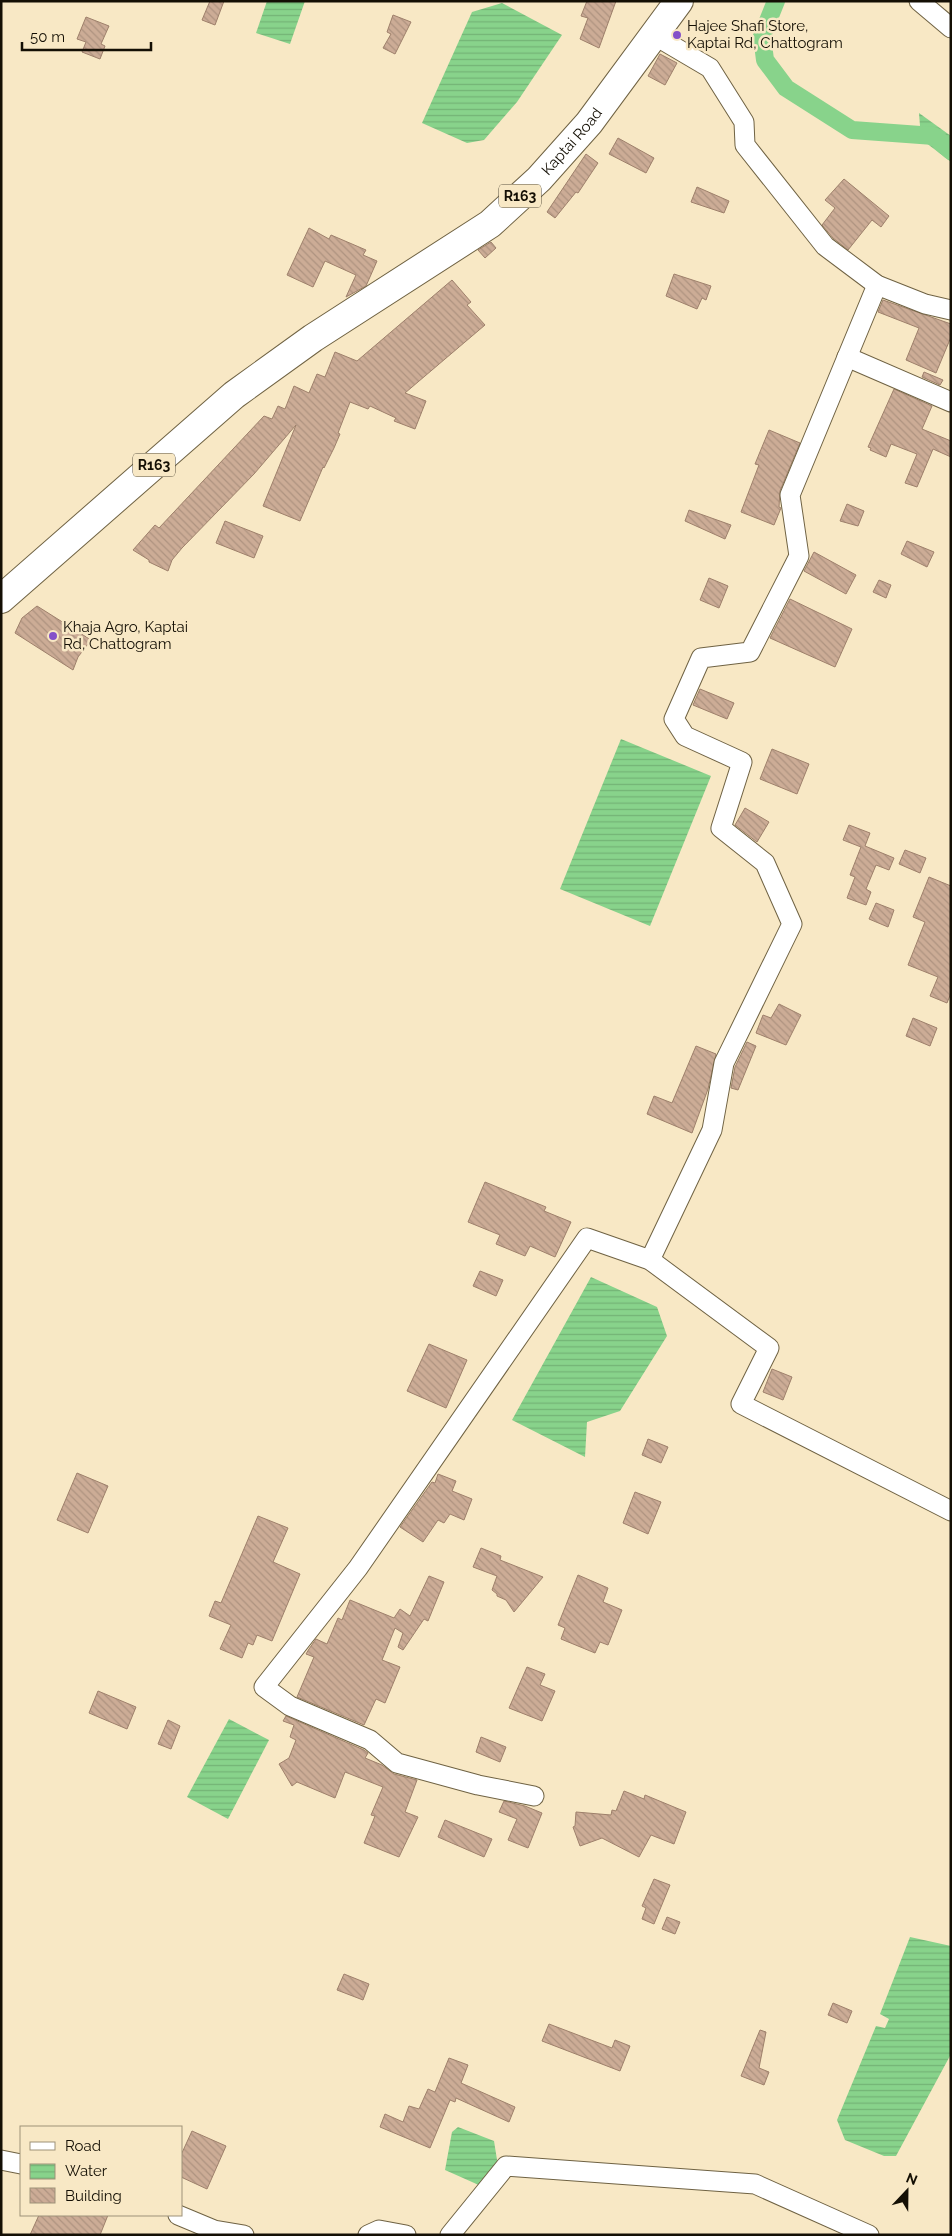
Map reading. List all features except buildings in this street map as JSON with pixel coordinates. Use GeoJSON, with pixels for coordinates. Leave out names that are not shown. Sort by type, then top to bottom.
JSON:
{"type":"FeatureCollection","features":[{"type":"Feature","properties":{"kind":"main road","name":"Kaptai Road"},"geometry":{"type":"LineString","coordinates":[[1,599],[234,395],[313,338],[490,224],[539,179],[589,123],[679,1]]}},
{"type":"Feature","properties":{"kind":"street"},"geometry":{"type":"LineString","coordinates":[[919,1],[951,28]]}},
{"type":"Feature","properties":{"kind":"street"},"geometry":{"type":"LineString","coordinates":[[654,35],[710,68],[744,122],[745,145],[825,246],[877,285],[925,304],[951,310]]}},
{"type":"Feature","properties":{"kind":"street"},"geometry":{"type":"LineString","coordinates":[[650,1260],[712,1130],[724,1063],[792,924],[765,863],[721,828],[742,762],[686,736],[674,719],[701,658],[750,652],[800,556],[790,495],[877,285]]}},
{"type":"Feature","properties":{"kind":"street"},"geometry":{"type":"LineString","coordinates":[[847,357],[951,402]]}},
{"type":"Feature","properties":{"kind":"street"},"geometry":{"type":"LineString","coordinates":[[534,1796],[478,1785],[397,1763],[370,1740],[290,1706],[264,1687],[358,1568],[588,1238],[650,1260],[769,1348],[741,1404],[951,1511]]}},
{"type":"Feature","properties":{"kind":"street"},"geometry":{"type":"LineString","coordinates":[[1,2160],[20,2164]]}},
{"type":"Feature","properties":{"kind":"street"},"geometry":{"type":"LineString","coordinates":[[450,2235],[506,2166],[755,2184],[869,2235]]}},
{"type":"Feature","properties":{"kind":"street"},"geometry":{"type":"LineString","coordinates":[[180,2216],[214,2230],[244,2235]]}},
{"type":"Feature","properties":{"kind":"street"},"geometry":{"type":"LineString","coordinates":[[368,2235],[379,2230],[406,2235]]}},
{"type":"Feature","properties":{"kind":"water"},"geometry":{"type":"Polygon","coordinates":[[[267,1],[305,1],[290,44],[256,33],[267,1]]]}},
{"type":"Feature","properties":{"kind":"water"},"geometry":{"type":"Polygon","coordinates":[[[502,3],[562,35],[517,102],[484,140],[467,143],[422,123],[472,12],[502,3]]]}},
{"type":"Feature","properties":{"kind":"water"},"geometry":{"type":"Polygon","coordinates":[[[919,113],[951,136],[951,162],[921,139],[919,113]]]}},
{"type":"Feature","properties":{"kind":"water"},"geometry":{"type":"Polygon","coordinates":[[[621,739],[711,776],[650,926],[560,889],[621,739]]]}},
{"type":"Feature","properties":{"kind":"water"},"geometry":{"type":"Polygon","coordinates":[[[591,1277],[657,1307],[667,1336],[620,1411],[587,1422],[585,1457],[512,1420],[591,1277]]]}},
{"type":"Feature","properties":{"kind":"water"},"geometry":{"type":"Polygon","coordinates":[[[229,1719],[269,1740],[228,1819],[187,1797],[229,1719]]]}},
{"type":"Feature","properties":{"kind":"water"},"geometry":{"type":"Polygon","coordinates":[[[910,1937],[951,1946],[951,2054],[896,2156],[884,2156],[845,2140],[837,2120],[876,2026],[885,2028],[889,2019],[880,2014],[910,1937]]]}},
{"type":"Feature","properties":{"kind":"water"},"geometry":{"type":"Polygon","coordinates":[[[458,2127],[494,2141],[498,2166],[481,2186],[445,2170],[452,2132],[458,2127]]]}},
{"type":"Feature","properties":{"kind":"waterway"},"geometry":{"type":"LineString","coordinates":[[776,1],[762,36],[765,60],[786,88],[852,130],[934,136],[951,151]]}},
{"type":"Feature","properties":{"kind":"place","name":"Hajee Shafi Store, Kaptai Rd, Chattogram"},"geometry":{"type":"Point","coordinates":[677,35]}},
{"type":"Feature","properties":{"kind":"place","name":"Khaja Agro, Kaptai Rd, Chattogram"},"geometry":{"type":"Point","coordinates":[53,636]}}]}
